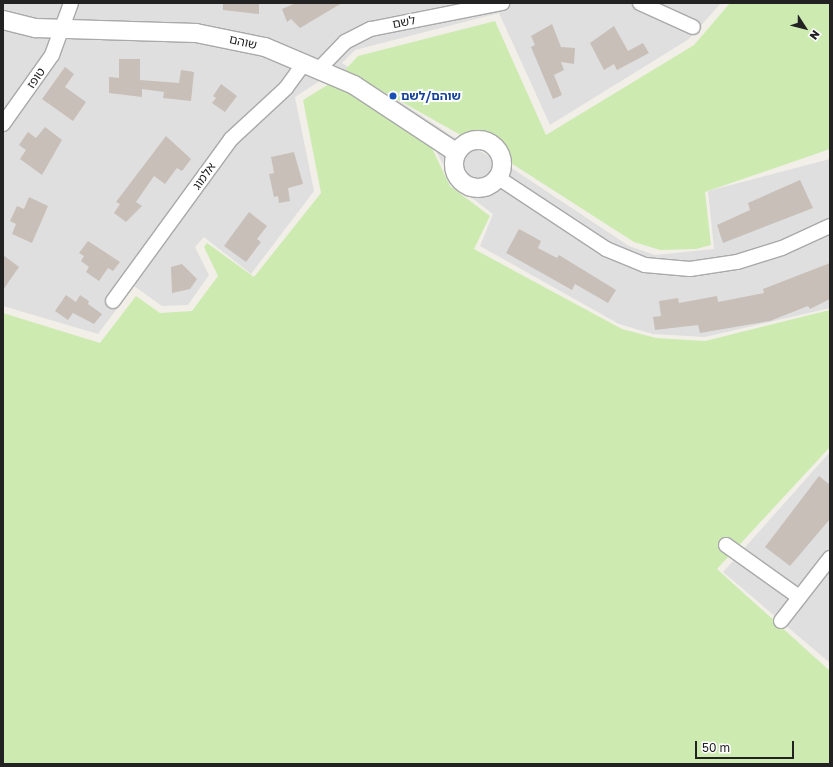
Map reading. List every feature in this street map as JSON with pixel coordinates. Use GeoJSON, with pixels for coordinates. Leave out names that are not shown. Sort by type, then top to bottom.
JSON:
{"type":"FeatureCollection","features":[{"type":"Feature","properties":{"kind":"street","name":"טופז"},"geometry":{"type":"LineString","coordinates":[[3,124],[52,55],[71,3]]}},
{"type":"Feature","properties":{"kind":"street","name":"לשם"},"geometry":{"type":"LineString","coordinates":[[312,65],[345,42],[371,29],[502,3]]}},
{"type":"Feature","properties":{"kind":"street"},"geometry":{"type":"LineString","coordinates":[[640,3],[693,28]]}},
{"type":"Feature","properties":{"kind":"street","name":"שוהם"},"geometry":{"type":"LineString","coordinates":[[3,20],[36,28],[196,33],[265,47],[312,65],[380,100],[457,153]]}},
{"type":"Feature","properties":{"kind":"street","name":"אלמוג"},"geometry":{"type":"LineString","coordinates":[[113,301],[231,139],[312,65]]}},
{"type":"Feature","properties":{"kind":"street"},"geometry":{"type":"LineString","coordinates":[[471,141],[493,146],[501,159],[497,177],[481,187],[466,184],[456,173],[457,153],[471,141]]}},
{"type":"Feature","properties":{"kind":"street"},"geometry":{"type":"LineString","coordinates":[[497,177],[606,249],[645,265],[690,269],[737,262],[782,248],[830,226]]}},
{"type":"Feature","properties":{"kind":"street"},"geometry":{"type":"LineString","coordinates":[[726,545],[799,597]]}},
{"type":"Feature","properties":{"kind":"street"},"geometry":{"type":"LineString","coordinates":[[781,622],[830,558]]}},
{"type":"Feature","properties":{"kind":"shaded area"},"geometry":{"type":"Polygon","coordinates":[[[3,3],[721,3],[689,39],[550,125],[499,13],[355,50],[342,63],[452,136],[513,169],[629,246],[655,255],[714,249],[708,191],[830,159],[830,308],[705,337],[653,334],[619,324],[480,246],[493,214],[454,184],[431,142],[329,75],[295,97],[314,191],[251,274],[204,237],[195,247],[209,275],[188,305],[162,306],[134,286],[98,334],[3,306],[3,3]]]}},
{"type":"Feature","properties":{"kind":"shaded area"},"geometry":{"type":"Polygon","coordinates":[[[830,452],[830,663],[723,572],[830,452]]]}},
{"type":"Feature","properties":{"kind":"green space"},"geometry":{"type":"Polygon","coordinates":[[[730,3],[830,3],[830,149],[705,192],[711,245],[696,249],[660,250],[634,242],[514,165],[345,70],[358,56],[495,21],[546,135],[694,45],[730,3]]]}},
{"type":"Feature","properties":{"kind":"green space"},"geometry":{"type":"Polygon","coordinates":[[[334,81],[430,144],[450,186],[490,216],[474,249],[622,329],[656,338],[705,341],[830,310],[830,447],[717,569],[830,671],[830,764],[3,764],[3,313],[100,343],[136,296],[160,313],[192,311],[218,276],[204,247],[207,243],[254,277],[321,193],[303,100],[334,81]]]}},
{"type":"Feature","properties":{"kind":"building"},"geometry":{"type":"Polygon","coordinates":[[[223,3],[259,3],[259,14],[223,10],[223,3]]]}},
{"type":"Feature","properties":{"kind":"building"},"geometry":{"type":"Polygon","coordinates":[[[296,3],[342,3],[300,28],[291,19],[287,22],[282,9],[296,3]]]}},
{"type":"Feature","properties":{"kind":"building"},"geometry":{"type":"Polygon","coordinates":[[[552,24],[561,47],[575,48],[574,64],[561,62],[564,70],[554,75],[562,95],[553,99],[531,47],[535,45],[531,36],[552,24]]]}},
{"type":"Feature","properties":{"kind":"building"},"geometry":{"type":"Polygon","coordinates":[[[614,26],[628,51],[643,43],[649,53],[617,70],[614,64],[604,70],[590,43],[614,26]]]}},
{"type":"Feature","properties":{"kind":"building"},"geometry":{"type":"Polygon","coordinates":[[[119,59],[140,59],[140,80],[179,83],[181,70],[194,72],[191,101],[163,98],[164,92],[142,89],[142,97],[109,93],[109,77],[119,78],[119,59]]]}},
{"type":"Feature","properties":{"kind":"building"},"geometry":{"type":"Polygon","coordinates":[[[65,67],[74,74],[65,87],[86,102],[73,121],[42,99],[65,67]]]}},
{"type":"Feature","properties":{"kind":"building"},"geometry":{"type":"Polygon","coordinates":[[[221,84],[237,96],[225,112],[212,103],[216,98],[213,96],[221,84]]]}},
{"type":"Feature","properties":{"kind":"building"},"geometry":{"type":"Polygon","coordinates":[[[45,127],[62,140],[42,175],[20,159],[26,150],[19,145],[28,132],[36,138],[45,127]]]}},
{"type":"Feature","properties":{"kind":"building"},"geometry":{"type":"Polygon","coordinates":[[[166,136],[191,159],[182,171],[177,168],[165,184],[154,176],[136,202],[142,206],[126,222],[114,213],[120,204],[116,202],[166,136]]]}},
{"type":"Feature","properties":{"kind":"building"},"geometry":{"type":"Polygon","coordinates":[[[294,152],[303,184],[288,188],[290,201],[279,203],[278,196],[274,197],[269,174],[274,173],[271,157],[294,152]]]}},
{"type":"Feature","properties":{"kind":"building"},"geometry":{"type":"Polygon","coordinates":[[[800,180],[813,208],[723,243],[717,225],[750,210],[748,203],[800,180]]]}},
{"type":"Feature","properties":{"kind":"building"},"geometry":{"type":"Polygon","coordinates":[[[29,197],[48,206],[32,243],[12,234],[16,224],[10,221],[17,206],[24,209],[29,197]]]}},
{"type":"Feature","properties":{"kind":"building"},"geometry":{"type":"Polygon","coordinates":[[[249,212],[267,226],[257,239],[261,242],[246,262],[224,246],[249,212]]]}},
{"type":"Feature","properties":{"kind":"building"},"geometry":{"type":"Polygon","coordinates":[[[519,229],[541,241],[538,248],[557,258],[559,255],[616,290],[608,303],[575,284],[572,290],[506,253],[519,229]]]}},
{"type":"Feature","properties":{"kind":"building"},"geometry":{"type":"Polygon","coordinates":[[[88,241],[120,262],[113,271],[108,268],[99,281],[86,272],[89,267],[81,261],[84,256],[79,253],[88,241]]]}},
{"type":"Feature","properties":{"kind":"building"},"geometry":{"type":"Polygon","coordinates":[[[3,255],[19,267],[3,290],[3,255]]]}},
{"type":"Feature","properties":{"kind":"building"},"geometry":{"type":"Polygon","coordinates":[[[830,263],[830,299],[810,309],[808,306],[770,321],[700,333],[698,325],[655,330],[653,317],[661,316],[659,301],[678,298],[679,303],[717,296],[718,302],[764,293],[763,289],[830,263]]]}},
{"type":"Feature","properties":{"kind":"building"},"geometry":{"type":"Polygon","coordinates":[[[182,264],[197,279],[190,289],[172,293],[171,267],[182,264]]]}},
{"type":"Feature","properties":{"kind":"building"},"geometry":{"type":"Polygon","coordinates":[[[66,295],[76,302],[80,295],[89,301],[88,304],[102,314],[94,324],[73,313],[68,320],[55,311],[66,295]]]}},
{"type":"Feature","properties":{"kind":"building"},"geometry":{"type":"Polygon","coordinates":[[[819,476],[830,485],[830,519],[790,566],[765,547],[819,476]]]}},
{"type":"Feature","properties":{"kind":"place","name":"שוהם/לשם"},"geometry":{"type":"Point","coordinates":[393,96]}}]}
